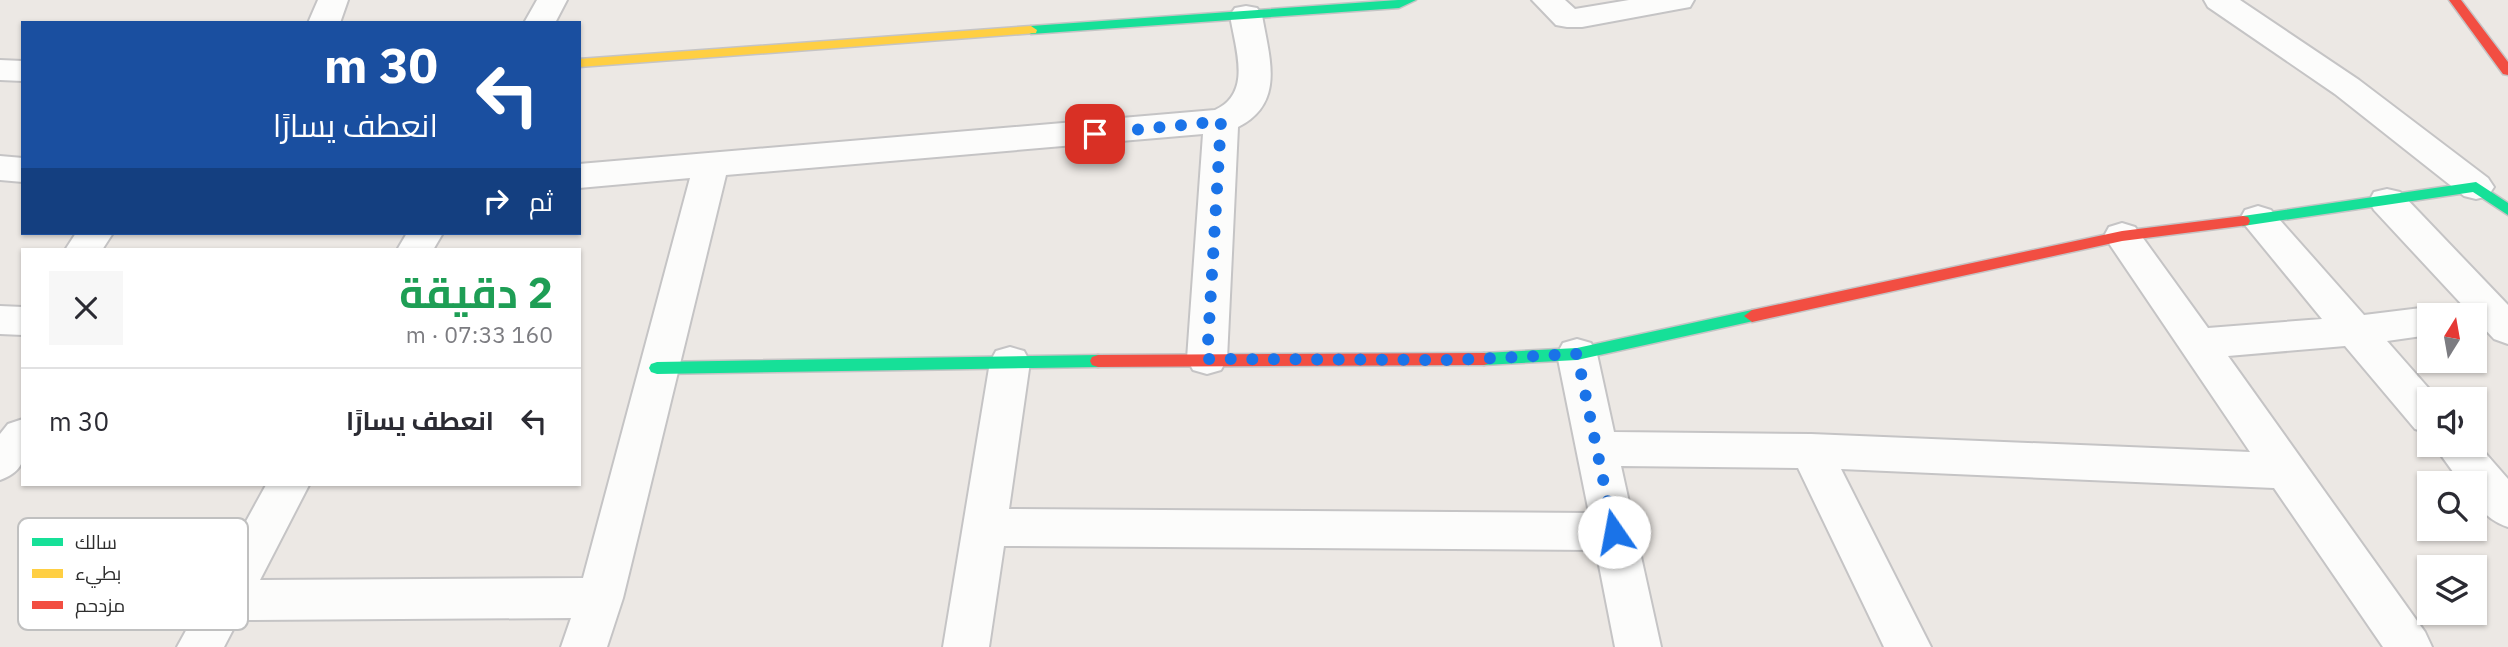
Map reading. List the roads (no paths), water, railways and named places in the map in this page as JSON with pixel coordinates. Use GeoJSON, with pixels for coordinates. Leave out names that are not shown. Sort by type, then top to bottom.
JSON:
{"type":"FeatureCollection","features":[{"type":"Feature","properties":{"kind":"street"},"geometry":{"type":"LineString","coordinates":[[325,21],[333,0]]}},
{"type":"Feature","properties":{"kind":"street"},"geometry":{"type":"LineString","coordinates":[[540,21],[552,0]]}},
{"type":"Feature","properties":{"kind":"street"},"geometry":{"type":"LineString","coordinates":[[581,63],[1399,4],[1410,0]]}},
{"type":"Feature","properties":{"kind":"street"},"geometry":{"type":"LineString","coordinates":[[1547,0],[1567,18],[1582,18],[1679,0]]}},
{"type":"Feature","properties":{"kind":"street"},"geometry":{"type":"LineString","coordinates":[[2219,0],[2347,87],[2508,210]]}},
{"type":"Feature","properties":{"kind":"street"},"geometry":{"type":"LineString","coordinates":[[2455,0],[2508,71]]}},
{"type":"Feature","properties":{"kind":"street"},"geometry":{"type":"LineString","coordinates":[[581,176],[1221,121],[1239,116],[1248,106],[1255,89],[1246,15]]}},
{"type":"Feature","properties":{"kind":"street"},"geometry":{"type":"LineString","coordinates":[[0,70],[21,71]]}},
{"type":"Feature","properties":{"kind":"street"},"geometry":{"type":"LineString","coordinates":[[1207,359],[1221,121]]}},
{"type":"Feature","properties":{"kind":"street"},"geometry":{"type":"LineString","coordinates":[[584,647],[600,598],[710,165]]}},
{"type":"Feature","properties":{"kind":"street"},"geometry":{"type":"LineString","coordinates":[[0,168],[21,170]]}},
{"type":"Feature","properties":{"kind":"street"},"geometry":{"type":"LineString","coordinates":[[657,368],[1207,359],[1453,360],[1577,354],[2123,236],[2476,187]]}},
{"type":"Feature","properties":{"kind":"street"},"geometry":{"type":"LineString","coordinates":[[2387,201],[2495,316]]}},
{"type":"Feature","properties":{"kind":"street"},"geometry":{"type":"LineString","coordinates":[[2258,219],[2417,403]]}},
{"type":"Feature","properties":{"kind":"street"},"geometry":{"type":"LineString","coordinates":[[2123,236],[2409,647]]}},
{"type":"Feature","properties":{"kind":"street"},"geometry":{"type":"LineString","coordinates":[[0,320],[21,321]]}},
{"type":"Feature","properties":{"kind":"street"},"geometry":{"type":"LineString","coordinates":[[2199,344],[2355,331],[2417,323]]}},
{"type":"Feature","properties":{"kind":"street"},"geometry":{"type":"LineString","coordinates":[[1577,354],[1638,647]]}},
{"type":"Feature","properties":{"kind":"street"},"geometry":{"type":"LineString","coordinates":[[966,647],[1010,362]]}},
{"type":"Feature","properties":{"kind":"street"},"geometry":{"type":"LineString","coordinates":[[0,463],[21,438]]}},
{"type":"Feature","properties":{"kind":"street"},"geometry":{"type":"LineString","coordinates":[[1597,449],[1811,451],[2288,471]]}},
{"type":"Feature","properties":{"kind":"street"},"geometry":{"type":"LineString","coordinates":[[1811,451],[1908,647]]}},
{"type":"Feature","properties":{"kind":"street"},"geometry":{"type":"LineString","coordinates":[[2464,457],[2508,509]]}},
{"type":"Feature","properties":{"kind":"street"},"geometry":{"type":"LineString","coordinates":[[248,559],[287,486]]}},
{"type":"Feature","properties":{"kind":"street"},"geometry":{"type":"LineString","coordinates":[[985,527],[1614,532]]}},
{"type":"Feature","properties":{"kind":"street"},"geometry":{"type":"LineString","coordinates":[[248,600],[600,598]]}},
{"type":"Feature","properties":{"kind":"street"},"geometry":{"type":"LineString","coordinates":[[200,647],[209,630]]}}]}
